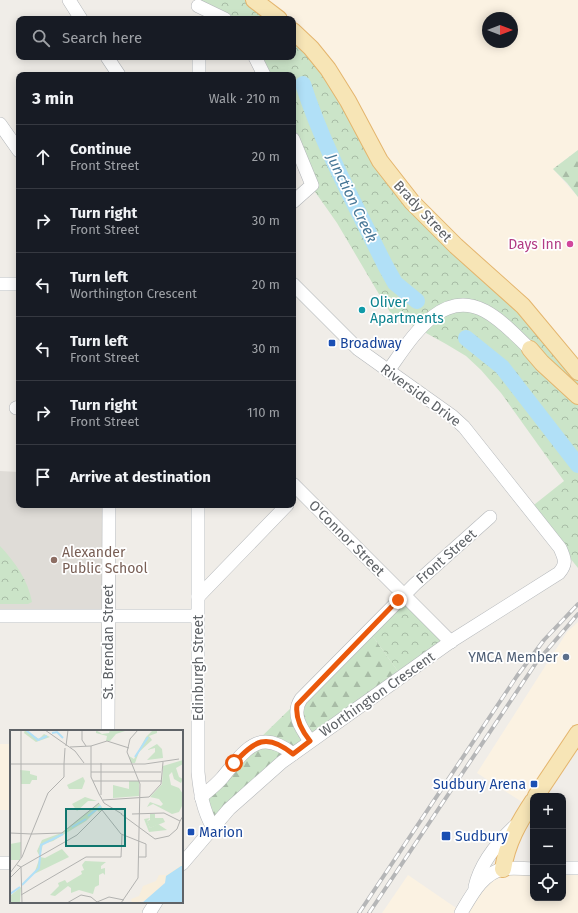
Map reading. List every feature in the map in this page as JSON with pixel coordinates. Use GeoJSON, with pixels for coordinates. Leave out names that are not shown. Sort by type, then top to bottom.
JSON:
{"type":"FeatureCollection","features":[{"type":"Feature","properties":{"kind":"main road"},"geometry":{"type":"LineString","coordinates":[[254,0],[275,16]]}},
{"type":"Feature","properties":{"kind":"main road","name":"Brady Street"},"geometry":{"type":"LineString","coordinates":[[296,34],[328,68],[348,101],[380,161],[412,202],[456,246],[523,306],[578,372]]}},
{"type":"Feature","properties":{"kind":"main road"},"geometry":{"type":"LineString","coordinates":[[530,349],[545,357],[554,359],[567,357]]}},
{"type":"Feature","properties":{"kind":"main road"},"geometry":{"type":"LineString","coordinates":[[530,349],[542,363],[578,396]]}},
{"type":"Feature","properties":{"kind":"main road"},"geometry":{"type":"LineString","coordinates":[[538,793],[578,733]]}},
{"type":"Feature","properties":{"kind":"main road"},"geometry":{"type":"LineString","coordinates":[[503,869],[508,845],[520,821],[530,806]]}},
{"type":"Feature","properties":{"kind":"street"},"geometry":{"type":"LineString","coordinates":[[69,0],[79,16]]}},
{"type":"Feature","properties":{"kind":"street"},"geometry":{"type":"LineString","coordinates":[[199,6],[218,16]]}},
{"type":"Feature","properties":{"kind":"street"},"geometry":{"type":"LineString","coordinates":[[109,60],[117,72]]}},
{"type":"Feature","properties":{"kind":"street"},"geometry":{"type":"LineString","coordinates":[[199,60],[199,72]]}},
{"type":"Feature","properties":{"kind":"street"},"geometry":{"type":"LineString","coordinates":[[256,60],[262,72]]}},
{"type":"Feature","properties":{"kind":"street"},"geometry":{"type":"LineString","coordinates":[[0,124],[16,147]]}},
{"type":"Feature","properties":{"kind":"street"},"geometry":{"type":"LineString","coordinates":[[296,146],[312,185],[296,199]]}},
{"type":"Feature","properties":{"kind":"street"},"geometry":{"type":"LineString","coordinates":[[0,284],[16,284]]}},
{"type":"Feature","properties":{"kind":"street","name":"Riverside Drive"},"geometry":{"type":"LineString","coordinates":[[296,287],[358,349],[464,427],[560,548],[564,557]]}},
{"type":"Feature","properties":{"kind":"street"},"geometry":{"type":"LineString","coordinates":[[388,371],[421,325],[438,312],[452,307],[475,307],[494,316],[530,349]]}},
{"type":"Feature","properties":{"kind":"street","name":"O'Connor Street"},"geometry":{"type":"LineString","coordinates":[[296,492],[451,642]]}},
{"type":"Feature","properties":{"kind":"street","name":"St. Brendan Street"},"geometry":{"type":"LineString","coordinates":[[108,730],[109,508]]}},
{"type":"Feature","properties":{"kind":"street","name":"Edinburgh Street"},"geometry":{"type":"LineString","coordinates":[[198,508],[198,772],[201,797],[206,814],[213,828]]}},
{"type":"Feature","properties":{"kind":"street"},"geometry":{"type":"LineString","coordinates":[[198,597],[284,508]]}},
{"type":"Feature","properties":{"kind":"street","name":"Front Street"},"geometry":{"type":"LineString","coordinates":[[310,741],[301,728],[297,716],[297,705],[404,595],[490,517]]}},
{"type":"Feature","properties":{"kind":"street","name":"Worthington Crescent"},"geometry":{"type":"LineString","coordinates":[[183,863],[244,794],[293,754],[451,642],[559,573],[565,564],[564,557]]}},
{"type":"Feature","properties":{"kind":"street"},"geometry":{"type":"LineString","coordinates":[[0,616],[198,616]]}},
{"type":"Feature","properties":{"kind":"street"},"geometry":{"type":"LineString","coordinates":[[201,797],[220,780],[250,746],[258,742],[276,742],[293,754]]}},
{"type":"Feature","properties":{"kind":"street"},"geometry":{"type":"LineString","coordinates":[[475,889],[477,879],[487,860],[508,832],[520,821]]}},
{"type":"Feature","properties":{"kind":"street"},"geometry":{"type":"LineString","coordinates":[[566,868],[578,868]]}},
{"type":"Feature","properties":{"kind":"street"},"geometry":{"type":"LineString","coordinates":[[461,913],[475,889],[484,879],[503,869],[530,869]]}},
{"type":"Feature","properties":{"kind":"street"},"geometry":{"type":"LineString","coordinates":[[149,913],[155,903]]}},
{"type":"Feature","properties":{"kind":"shaded area"},"geometry":{"type":"Polygon","coordinates":[[[256,0],[578,0],[578,150],[553,169],[578,197],[578,370],[435,224],[296,34],[296,16],[277,16],[256,0]]]}},
{"type":"Feature","properties":{"kind":"shaded area","name":"Alexander Public School"},"geometry":{"type":"Polygon","coordinates":[[[0,471],[16,472],[16,508],[109,508],[108,616],[0,616],[0,471]]]}},
{"type":"Feature","properties":{"kind":"shaded area"},"geometry":{"type":"Polygon","coordinates":[[[578,622],[578,734],[539,793],[530,793],[530,807],[477,773],[567,632],[578,622]]]}},
{"type":"Feature","properties":{"kind":"shaded area"},"geometry":{"type":"Polygon","coordinates":[[[0,744],[10,744],[10,810],[0,810],[0,744]]]}},
{"type":"Feature","properties":{"kind":"shaded area"},"geometry":{"type":"Polygon","coordinates":[[[566,869],[578,869],[578,913],[382,913],[408,875],[462,912],[484,880],[530,870],[530,901],[566,901],[566,869]]]}},
{"type":"Feature","properties":{"kind":"green space"},"geometry":{"type":"Polygon","coordinates":[[[196,0],[256,0],[277,16],[220,16],[196,0]]]}},
{"type":"Feature","properties":{"kind":"green space"},"geometry":{"type":"Polygon","coordinates":[[[296,34],[381,160],[578,370],[578,568],[530,508],[564,481],[501,393],[481,370],[466,356],[390,312],[337,223],[311,186],[296,148],[296,72],[262,72],[256,60],[296,60],[296,34]]]}},
{"type":"Feature","properties":{"kind":"green space"},"geometry":{"type":"Polygon","coordinates":[[[578,150],[578,197],[553,169],[578,150]]]}},
{"type":"Feature","properties":{"kind":"green space"},"geometry":{"type":"Polygon","coordinates":[[[0,546],[11,558],[24,579],[32,602],[28,604],[0,604],[0,546]]]}},
{"type":"Feature","properties":{"kind":"green space"},"geometry":{"type":"Polygon","coordinates":[[[405,595],[452,642],[402,677],[369,631],[405,595]]]}},
{"type":"Feature","properties":{"kind":"green space"},"geometry":{"type":"Polygon","coordinates":[[[369,631],[402,677],[311,741],[214,828],[201,796],[369,631]]]}},
{"type":"Feature","properties":{"kind":"waterway","name":"Junction Creek"},"geometry":{"type":"LineString","coordinates":[[303,84],[320,131],[385,265],[395,283],[417,301]]}},
{"type":"Feature","properties":{"kind":"waterway","name":"Junction Creek"},"geometry":{"type":"LineString","coordinates":[[466,338],[502,367],[578,465]]}},
{"type":"Feature","properties":{"kind":"railway"},"geometry":{"type":"LineString","coordinates":[[359,913],[517,676],[544,640],[578,604]]}},
{"type":"Feature","properties":{"kind":"railway"},"geometry":{"type":"LineString","coordinates":[[369,913],[536,663],[578,614]]}},
{"type":"Feature","properties":{"kind":"place","name":"Days Inn"},"geometry":{"type":"Point","coordinates":[570,244]}},
{"type":"Feature","properties":{"kind":"place","name":"Oliver Apartments"},"geometry":{"type":"Point","coordinates":[362,310]}},
{"type":"Feature","properties":{"kind":"place","name":"Broadway"},"geometry":{"type":"Point","coordinates":[332,343]}},
{"type":"Feature","properties":{"kind":"place","name":"Alexander Public School"},"geometry":{"type":"Point","coordinates":[54,560]}},
{"type":"Feature","properties":{"kind":"place","name":"YMCA Member"},"geometry":{"type":"Point","coordinates":[566,657]}},
{"type":"Feature","properties":{"kind":"place","name":"Sudbury Arena"},"geometry":{"type":"Point","coordinates":[534,784]}},
{"type":"Feature","properties":{"kind":"place","name":"Marion"},"geometry":{"type":"Point","coordinates":[191,832]}},
{"type":"Feature","properties":{"kind":"place","name":"Sudbury"},"geometry":{"type":"Point","coordinates":[446,836]}},
{"type":"Feature","properties":{"kind":"route"},"geometry":{"type":"LineString","coordinates":[[234,763],[250,746],[258,742],[276,742],[293,754],[310,741],[301,728],[296,711],[297,705],[301,699],[398,600]]}}]}
